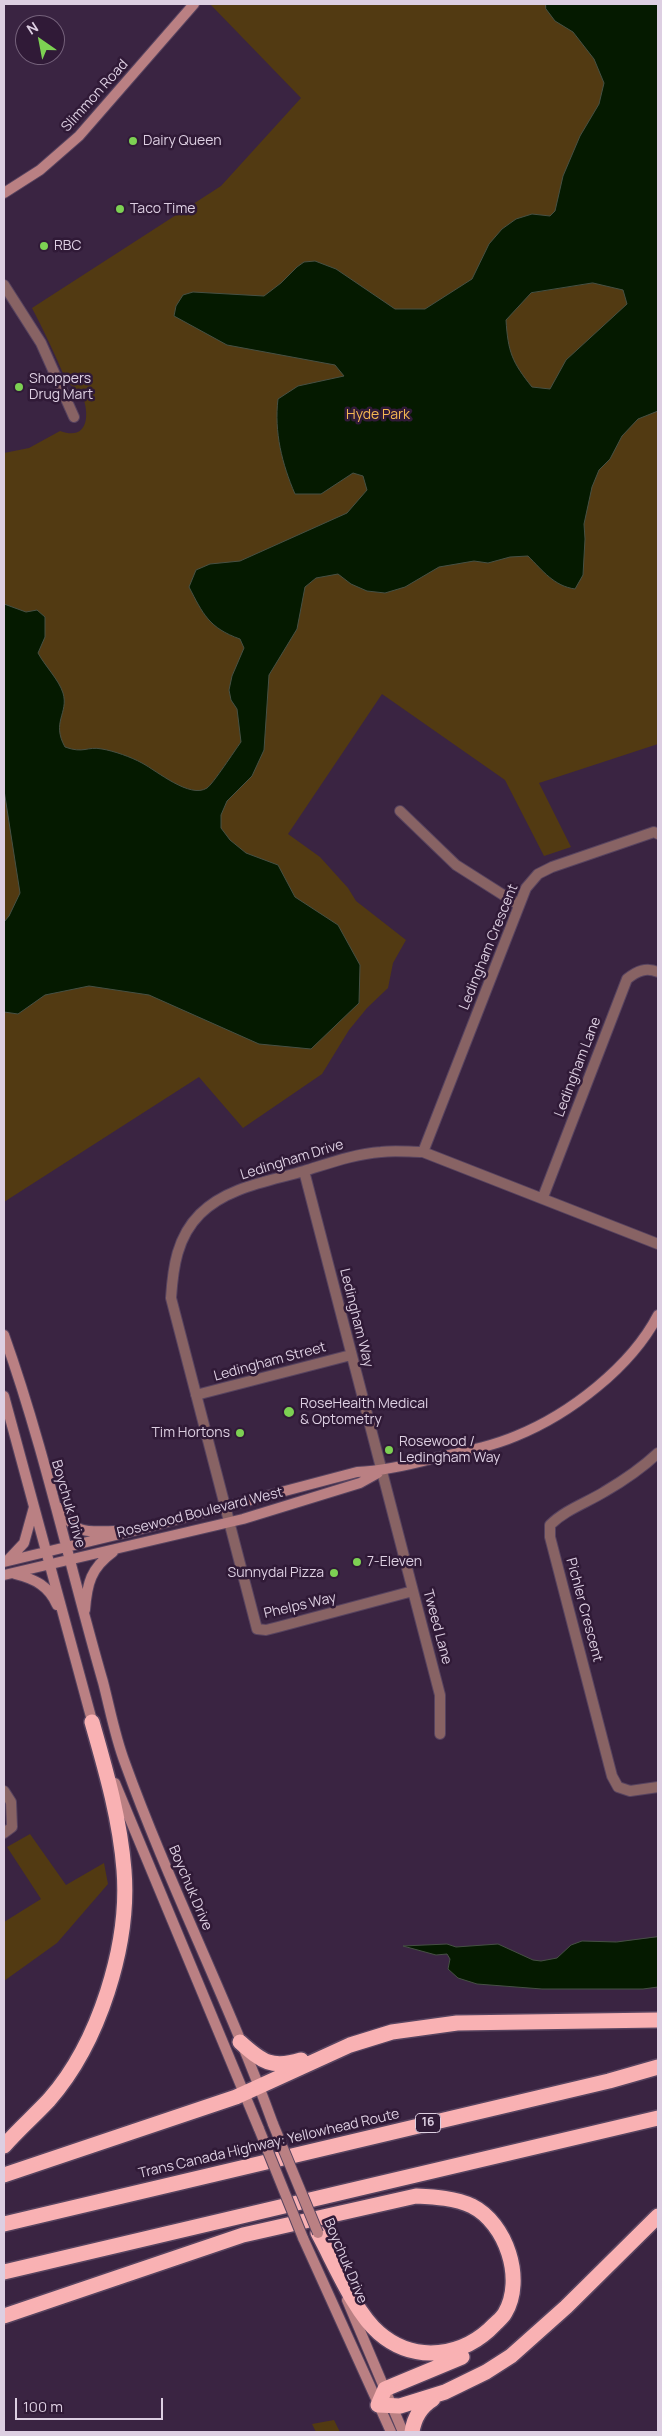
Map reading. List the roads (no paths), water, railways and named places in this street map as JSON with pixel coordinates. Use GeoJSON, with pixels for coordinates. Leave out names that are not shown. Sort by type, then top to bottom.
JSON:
{"type":"FeatureCollection","features":[{"type":"Feature","properties":{"kind":"highway"},"geometry":{"type":"LineString","coordinates":[[4,2146],[49,2099],[85,2046],[109,1987],[116,1956],[125,1899],[124,1870],[113,1794],[92,1722]]}},
{"type":"Feature","properties":{"kind":"highway"},"geometry":{"type":"LineString","coordinates":[[240,2042],[268,2064],[287,2064],[392,2032],[438,2024],[658,2020]]}},
{"type":"Feature","properties":{"kind":"highway"},"geometry":{"type":"LineString","coordinates":[[4,2175],[244,2093],[350,2045]]}},
{"type":"Feature","properties":{"kind":"highway","name":"Trans Canada Highway: Yellowhead Route"},"geometry":{"type":"LineString","coordinates":[[4,2224],[609,2081],[658,2067]]}},
{"type":"Feature","properties":{"kind":"highway"},"geometry":{"type":"LineString","coordinates":[[4,2272],[658,2118]]}},
{"type":"Feature","properties":{"kind":"highway"},"geometry":{"type":"LineString","coordinates":[[4,2316],[243,2235],[416,2196],[438,2197],[472,2206],[485,2215],[495,2228],[511,2259],[513,2276],[512,2289],[505,2313],[496,2333],[483,2345],[467,2354],[384,2390],[384,2405],[411,2404],[445,2392]]}},
{"type":"Feature","properties":{"kind":"highway"},"geometry":{"type":"LineString","coordinates":[[412,2432],[414,2420],[427,2402],[486,2372],[511,2356],[566,2308],[658,2216]]}},
{"type":"Feature","properties":{"kind":"highway"},"geometry":{"type":"LineString","coordinates":[[318,2233],[366,2320],[378,2333],[393,2344],[410,2351],[431,2354],[447,2353],[479,2339],[505,2313]]}},
{"type":"Feature","properties":{"kind":"main road","name":"Slimmon Road"},"geometry":{"type":"LineString","coordinates":[[4,193],[40,170],[79,136],[194,4]]}},
{"type":"Feature","properties":{"kind":"main road","name":"Rosewood Boulevard West"},"geometry":{"type":"LineString","coordinates":[[5,1562],[137,1530],[357,1472],[382,1471],[489,1445],[516,1436],[554,1417],[589,1394],[643,1338],[658,1315]]}},
{"type":"Feature","properties":{"kind":"main road","name":"Boychuk Drive"},"geometry":{"type":"LineString","coordinates":[[4,1335],[67,1547],[84,1621],[124,1761],[170,1878],[259,2086],[273,2124],[384,2390]]}},
{"type":"Feature","properties":{"kind":"main road","name":"Boychuk Drive"},"geometry":{"type":"LineString","coordinates":[[4,1396],[48,1552],[92,1722],[122,1803],[303,2238],[384,2405],[403,2432]]}},
{"type":"Feature","properties":{"kind":"main road","name":"Rosewood Boulevard West"},"geometry":{"type":"LineString","coordinates":[[8,1574],[229,1522],[360,1483],[382,1471]]}},
{"type":"Feature","properties":{"kind":"main road"},"geometry":{"type":"LineString","coordinates":[[53,1499],[67,1520],[77,1529],[87,1533],[137,1530]]}},
{"type":"Feature","properties":{"kind":"main road"},"geometry":{"type":"LineString","coordinates":[[5,1562],[24,1543],[29,1530],[34,1504]]}},
{"type":"Feature","properties":{"kind":"main road"},"geometry":{"type":"LineString","coordinates":[[84,1621],[87,1593],[92,1575],[99,1562],[120,1548]]}},
{"type":"Feature","properties":{"kind":"main road"},"geometry":{"type":"LineString","coordinates":[[8,1574],[34,1578],[46,1588],[55,1599],[67,1628]]}},
{"type":"Feature","properties":{"kind":"main road","name":"Boychuk Drive"},"geometry":{"type":"LineString","coordinates":[[384,2405],[391,2432]]}},
{"type":"Feature","properties":{"kind":"street"},"geometry":{"type":"LineString","coordinates":[[4,285],[41,343],[74,417]]}},
{"type":"Feature","properties":{"kind":"street"},"geometry":{"type":"LineString","coordinates":[[400,811],[456,865],[519,905]]}},
{"type":"Feature","properties":{"kind":"street","name":"Ledingham Crescent"},"geometry":{"type":"LineString","coordinates":[[423,1152],[526,888],[534,878],[552,867],[654,832],[658,834]]}},
{"type":"Feature","properties":{"kind":"street","name":"Ledingham Lane"},"geometry":{"type":"LineString","coordinates":[[543,1197],[627,980],[635,972],[645,969],[658,972]]}},
{"type":"Feature","properties":{"kind":"street","name":"Ledingham Drive"},"geometry":{"type":"LineString","coordinates":[[224,1506],[171,1298],[172,1269],[178,1248],[187,1230],[201,1213],[220,1200],[247,1186],[344,1158],[382,1152],[423,1152],[543,1197],[658,1244]]}},
{"type":"Feature","properties":{"kind":"street","name":"Ledingham Way"},"geometry":{"type":"LineString","coordinates":[[304,1171],[382,1471]]}},
{"type":"Feature","properties":{"kind":"street","name":"Ledingham Street"},"geometry":{"type":"LineString","coordinates":[[196,1395],[351,1355]]}},
{"type":"Feature","properties":{"kind":"street","name":"Pichler Crescent"},"geometry":{"type":"LineString","coordinates":[[658,1455],[631,1475],[559,1516],[550,1524],[553,1547],[612,1776],[618,1787],[630,1791],[658,1788]]}},
{"type":"Feature","properties":{"kind":"street","name":"Tweed Lane"},"geometry":{"type":"LineString","coordinates":[[382,1471],[440,1695],[440,1734]]}},
{"type":"Feature","properties":{"kind":"street","name":"Phelps Way"},"geometry":{"type":"LineString","coordinates":[[224,1506],[257,1629],[266,1630],[413,1591]]}},
{"type":"Feature","properties":{"kind":"street"},"geometry":{"type":"LineString","coordinates":[[4,1791],[11,1802],[12,1827],[4,1833]]}},
{"type":"Feature","properties":{"kind":"place","name":"Dairy Queen"},"geometry":{"type":"Point","coordinates":[133,141]}},
{"type":"Feature","properties":{"kind":"place","name":"Taco Time"},"geometry":{"type":"Point","coordinates":[120,209]}},
{"type":"Feature","properties":{"kind":"place","name":"RBC"},"geometry":{"type":"Point","coordinates":[44,246]}},
{"type":"Feature","properties":{"kind":"place","name":"Shoppers Drug Mart"},"geometry":{"type":"Point","coordinates":[19,387]}},
{"type":"Feature","properties":{"kind":"place","name":"RoseHealth Medical & Optometry"},"geometry":{"type":"Point","coordinates":[289,1412]}},
{"type":"Feature","properties":{"kind":"place","name":"Tim Hortons"},"geometry":{"type":"Point","coordinates":[240,1433]}},
{"type":"Feature","properties":{"kind":"place","name":"Rosewood / Ledingham Way"},"geometry":{"type":"Point","coordinates":[389,1450]}},
{"type":"Feature","properties":{"kind":"place","name":"7-Eleven"},"geometry":{"type":"Point","coordinates":[357,1562]}},
{"type":"Feature","properties":{"kind":"place","name":"Sunnydal Pizza"},"geometry":{"type":"Point","coordinates":[334,1573]}},
{"type":"Feature","properties":{"kind":"park label","name":"Hyde Park"},"geometry":{"type":"Point","coordinates":[378,415]}}]}
